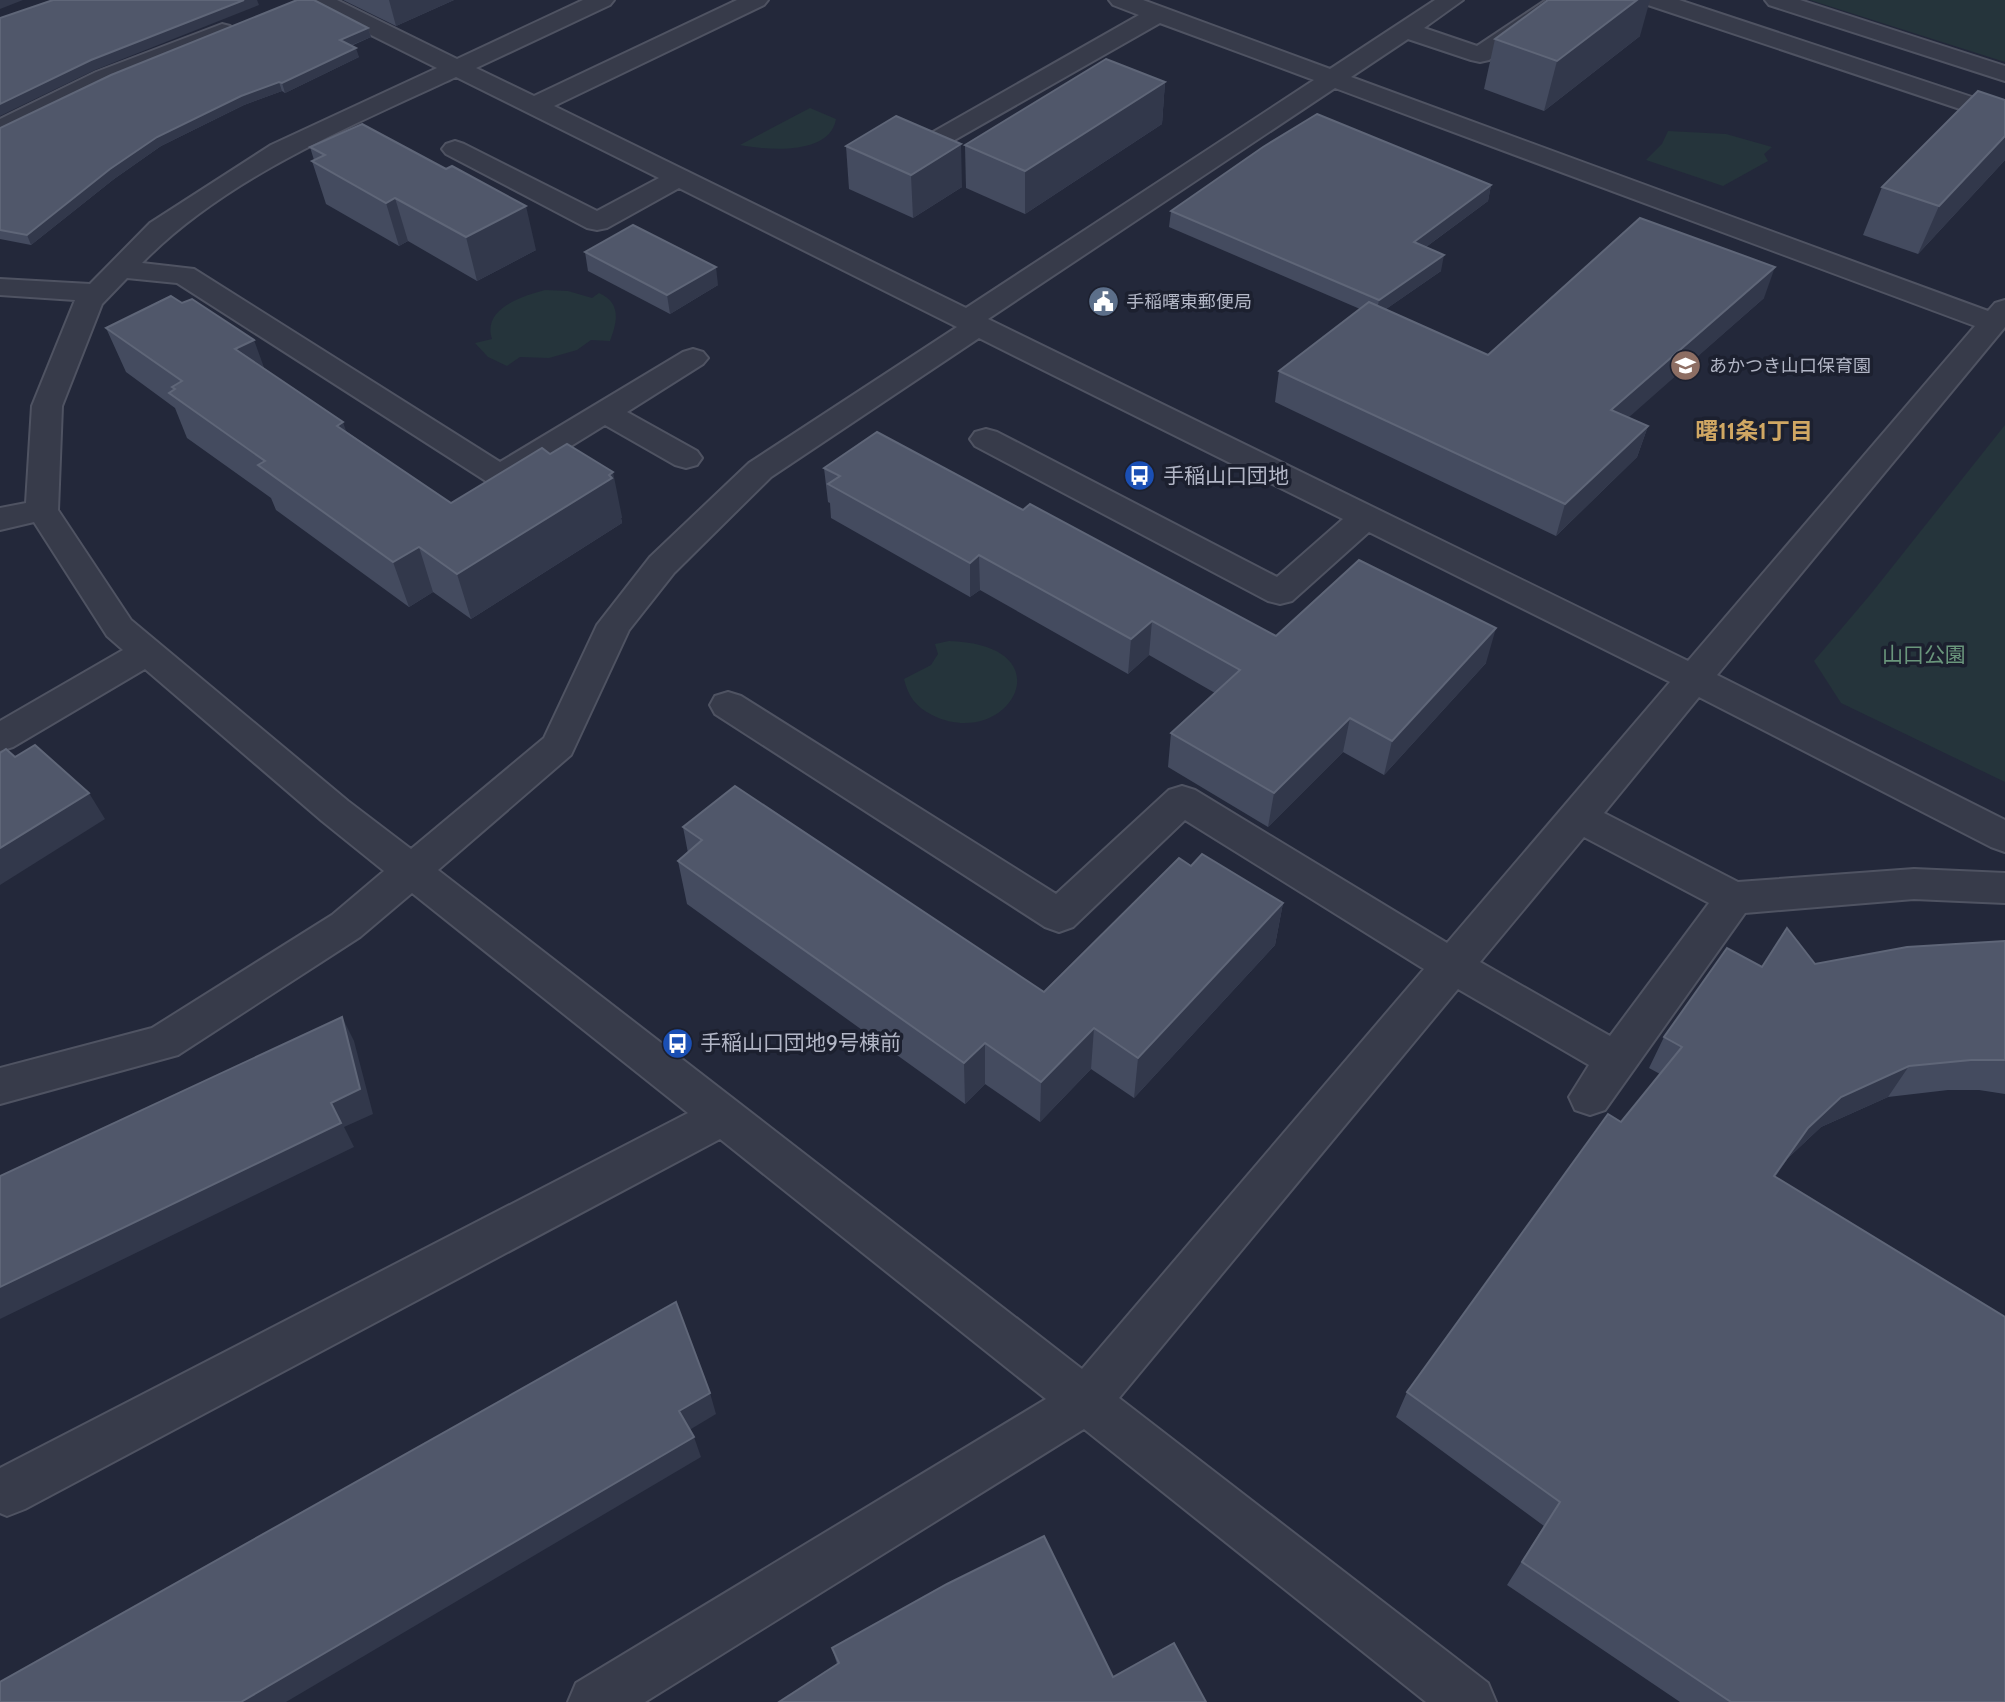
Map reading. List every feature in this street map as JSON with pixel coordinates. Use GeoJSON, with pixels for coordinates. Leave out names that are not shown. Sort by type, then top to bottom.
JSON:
{"type":"FeatureCollection","features":[{"type":"Feature","properties":{"kind":"street"},"geometry":{"type":"LineString","coordinates":[[319,0],[1694,679],[2005,837]]}},
{"type":"Feature","properties":{"kind":"street"},"geometry":{"type":"LineString","coordinates":[[602,0],[280,150],[160,229],[89,301],[47,406],[41,510],[119,628],[335,811],[1469,1702]]}},
{"type":"Feature","properties":{"kind":"street"},"geometry":{"type":"LineString","coordinates":[[534,106],[756,0]]}},
{"type":"Feature","properties":{"kind":"street"},"geometry":{"type":"LineString","coordinates":[[596,1702],[1086,1401],[1999,316],[1121,0]]}},
{"type":"Feature","properties":{"kind":"street"},"geometry":{"type":"LineString","coordinates":[[0,1086],[163,1042],[346,926],[558,746],[614,625],[662,565],[760,470],[1451,0]]}},
{"type":"Feature","properties":{"kind":"street"},"geometry":{"type":"LineString","coordinates":[[1406,30],[1480,55],[1562,0]]}},
{"type":"Feature","properties":{"kind":"street"},"geometry":{"type":"LineString","coordinates":[[1656,0],[2005,116]]}},
{"type":"Feature","properties":{"kind":"street"},"geometry":{"type":"LineString","coordinates":[[1777,0],[2005,74]]}},
{"type":"Feature","properties":{"kind":"street"},"geometry":{"type":"LineString","coordinates":[[1730,24],[1749,8]]}},
{"type":"Feature","properties":{"kind":"street"},"geometry":{"type":"LineString","coordinates":[[928,145],[1158,14]]}},
{"type":"Feature","properties":{"kind":"street"},"geometry":{"type":"LineString","coordinates":[[0,129],[105,77],[248,20]]}},
{"type":"Feature","properties":{"kind":"street"},"geometry":{"type":"LineString","coordinates":[[455,149],[597,222],[679,178]]}},
{"type":"Feature","properties":{"kind":"street"},"geometry":{"type":"LineString","coordinates":[[0,286],[184,275],[500,476],[693,358]]}},
{"type":"Feature","properties":{"kind":"street"},"geometry":{"type":"LineString","coordinates":[[605,412],[686,458]]}},
{"type":"Feature","properties":{"kind":"street"},"geometry":{"type":"LineString","coordinates":[[986,439],[1280,593],[1366,517]]}},
{"type":"Feature","properties":{"kind":"street"},"geometry":{"type":"LineString","coordinates":[[0,519],[41,510]]}},
{"type":"Feature","properties":{"kind":"street"},"geometry":{"type":"LineString","coordinates":[[0,737],[147,652]]}},
{"type":"Feature","properties":{"kind":"street"},"geometry":{"type":"LineString","coordinates":[[728,705],[1059,916],[1182,800],[1452,966],[1618,1061]]}},
{"type":"Feature","properties":{"kind":"street"},"geometry":{"type":"LineString","coordinates":[[1579,817],[1734,898],[1914,884],[2005,888]]}},
{"type":"Feature","properties":{"kind":"street"},"geometry":{"type":"LineString","coordinates":[[1590,1097],[1734,898]]}},
{"type":"Feature","properties":{"kind":"street"},"geometry":{"type":"LineString","coordinates":[[7,1491],[724,1116]]}},
{"type":"Feature","properties":{"kind":"green space"},"geometry":{"type":"Polygon","coordinates":[[[1810,0],[2005,0],[2005,62],[1810,0]]]}},
{"type":"Feature","properties":{"kind":"green space"},"geometry":{"type":"Polygon","coordinates":[[[810,108],[836,119],[831,131],[822,139],[796,148],[740,145],[810,108]]]}},
{"type":"Feature","properties":{"kind":"green space"},"geometry":{"type":"Polygon","coordinates":[[[1668,131],[1726,134],[1772,147],[1764,154],[1768,161],[1723,186],[1646,160],[1662,144],[1668,131]]]}},
{"type":"Feature","properties":{"kind":"green space"},"geometry":{"type":"Polygon","coordinates":[[[545,290],[568,291],[592,298],[599,293],[606,297],[616,314],[610,341],[591,340],[577,350],[549,358],[520,357],[507,366],[488,357],[475,343],[492,339],[490,329],[498,312],[515,300],[545,290]]]}},
{"type":"Feature","properties":{"kind":"green space","name":"山口公園"},"geometry":{"type":"Polygon","coordinates":[[[2005,425],[2005,782],[1841,703],[1814,661],[2005,425]]]}},
{"type":"Feature","properties":{"kind":"green space"},"geometry":{"type":"Polygon","coordinates":[[[949,641],[986,647],[1008,660],[1017,676],[1014,694],[1003,709],[984,720],[960,723],[932,715],[914,700],[904,679],[931,665],[938,654],[935,644],[949,641]]]}},
{"type":"Feature","properties":{"kind":"building"},"geometry":{"type":"Polygon","coordinates":[[[53,0],[244,0],[91,60],[0,104],[0,18],[53,0]]]}},
{"type":"Feature","properties":{"kind":"building"},"geometry":{"type":"Polygon","coordinates":[[[297,0],[314,0],[368,28],[340,40],[356,48],[282,83],[241,96],[157,137],[110,169],[27,235],[0,230],[0,128],[111,75],[297,0]]]}},
{"type":"Feature","properties":{"kind":"building"},"geometry":{"type":"Polygon","coordinates":[[[1548,0],[1637,0],[1557,61],[1495,39],[1548,0]]]}},
{"type":"Feature","properties":{"kind":"building"},"geometry":{"type":"Polygon","coordinates":[[[1106,59],[1165,82],[1025,171],[965,145],[1106,59]]]}},
{"type":"Feature","properties":{"kind":"building"},"geometry":{"type":"Polygon","coordinates":[[[1978,91],[2005,100],[2005,136],[1939,206],[1882,187],[1978,91]]]}},
{"type":"Feature","properties":{"kind":"building"},"geometry":{"type":"Polygon","coordinates":[[[1317,114],[1491,185],[1414,242],[1444,255],[1379,300],[1171,211],[1263,147],[1317,114]]]}},
{"type":"Feature","properties":{"kind":"building"},"geometry":{"type":"Polygon","coordinates":[[[896,116],[961,144],[911,175],[846,146],[896,116]]]}},
{"type":"Feature","properties":{"kind":"building"},"geometry":{"type":"Polygon","coordinates":[[[362,124],[446,169],[452,166],[526,206],[466,237],[395,198],[386,203],[312,161],[325,155],[310,147],[362,124]]]}},
{"type":"Feature","properties":{"kind":"building"},"geometry":{"type":"Polygon","coordinates":[[[1640,218],[1775,267],[1611,410],[1648,426],[1565,504],[1279,371],[1369,302],[1488,355],[1640,218]]]}},
{"type":"Feature","properties":{"kind":"building"},"geometry":{"type":"Polygon","coordinates":[[[633,225],[716,267],[667,295],[585,252],[633,225]]]}},
{"type":"Feature","properties":{"kind":"building"},"geometry":{"type":"Polygon","coordinates":[[[171,296],[182,303],[192,299],[254,340],[235,349],[343,422],[337,426],[451,503],[542,448],[550,454],[567,444],[613,472],[609,475],[612,478],[457,574],[419,547],[393,562],[258,465],[265,461],[169,393],[175,389],[172,387],[182,381],[106,328],[171,296]]]}},
{"type":"Feature","properties":{"kind":"building"},"geometry":{"type":"Polygon","coordinates":[[[877,432],[1023,510],[1030,504],[1276,636],[1359,560],[1496,628],[1392,741],[1350,718],[1274,793],[1171,733],[1240,670],[1152,621],[1131,639],[979,555],[970,563],[828,484],[840,476],[824,468],[877,432]]]}},
{"type":"Feature","properties":{"kind":"building"},"geometry":{"type":"Polygon","coordinates":[[[35,745],[89,793],[0,848],[0,753],[6,749],[15,757],[35,745]]]}},
{"type":"Feature","properties":{"kind":"building"},"geometry":{"type":"Polygon","coordinates":[[[735,786],[1044,992],[1179,858],[1191,866],[1202,854],[1283,903],[1138,1058],[1094,1028],[1041,1082],[985,1043],[964,1063],[678,861],[702,840],[683,827],[735,786]]]}},
{"type":"Feature","properties":{"kind":"building"},"geometry":{"type":"Polygon","coordinates":[[[1787,928],[1815,964],[1907,947],[2005,941],[2005,1060],[1971,1060],[1909,1066],[1841,1097],[1808,1128],[1774,1176],[2005,1317],[2005,1702],[1731,1702],[1522,1562],[1560,1502],[1407,1392],[1608,1114],[1621,1122],[1682,1047],[1664,1037],[1727,948],[1762,967],[1787,928]]]}},
{"type":"Feature","properties":{"kind":"building"},"geometry":{"type":"Polygon","coordinates":[[[342,1017],[360,1089],[331,1103],[341,1123],[0,1287],[0,1176],[342,1017]]]}},
{"type":"Feature","properties":{"kind":"building"},"geometry":{"type":"Polygon","coordinates":[[[676,1302],[710,1393],[679,1411],[694,1437],[241,1702],[0,1702],[0,1682],[676,1302]]]}},
{"type":"Feature","properties":{"kind":"building"},"geometry":{"type":"Polygon","coordinates":[[[1044,1536],[1113,1677],[1174,1643],[1206,1702],[779,1702],[839,1663],[832,1648],[947,1584],[1044,1536]]]}},
{"type":"Feature","properties":{"kind":"place","name":"手稲曙東郵便局"},"geometry":{"type":"Point","coordinates":[1103,302]}},
{"type":"Feature","properties":{"kind":"place","name":"あかつき山口保育園"},"geometry":{"type":"Point","coordinates":[1686,366]}},
{"type":"Feature","properties":{"kind":"place","name":"手稲山口団地"},"geometry":{"type":"Point","coordinates":[1140,476]}},
{"type":"Feature","properties":{"kind":"place","name":"手稲山口団地9号棟前"},"geometry":{"type":"Point","coordinates":[677,1043]}},
{"type":"Feature","properties":{"kind":"district","name":"曙11条1丁目"},"geometry":{"type":"Point","coordinates":[1754,431]}}]}
